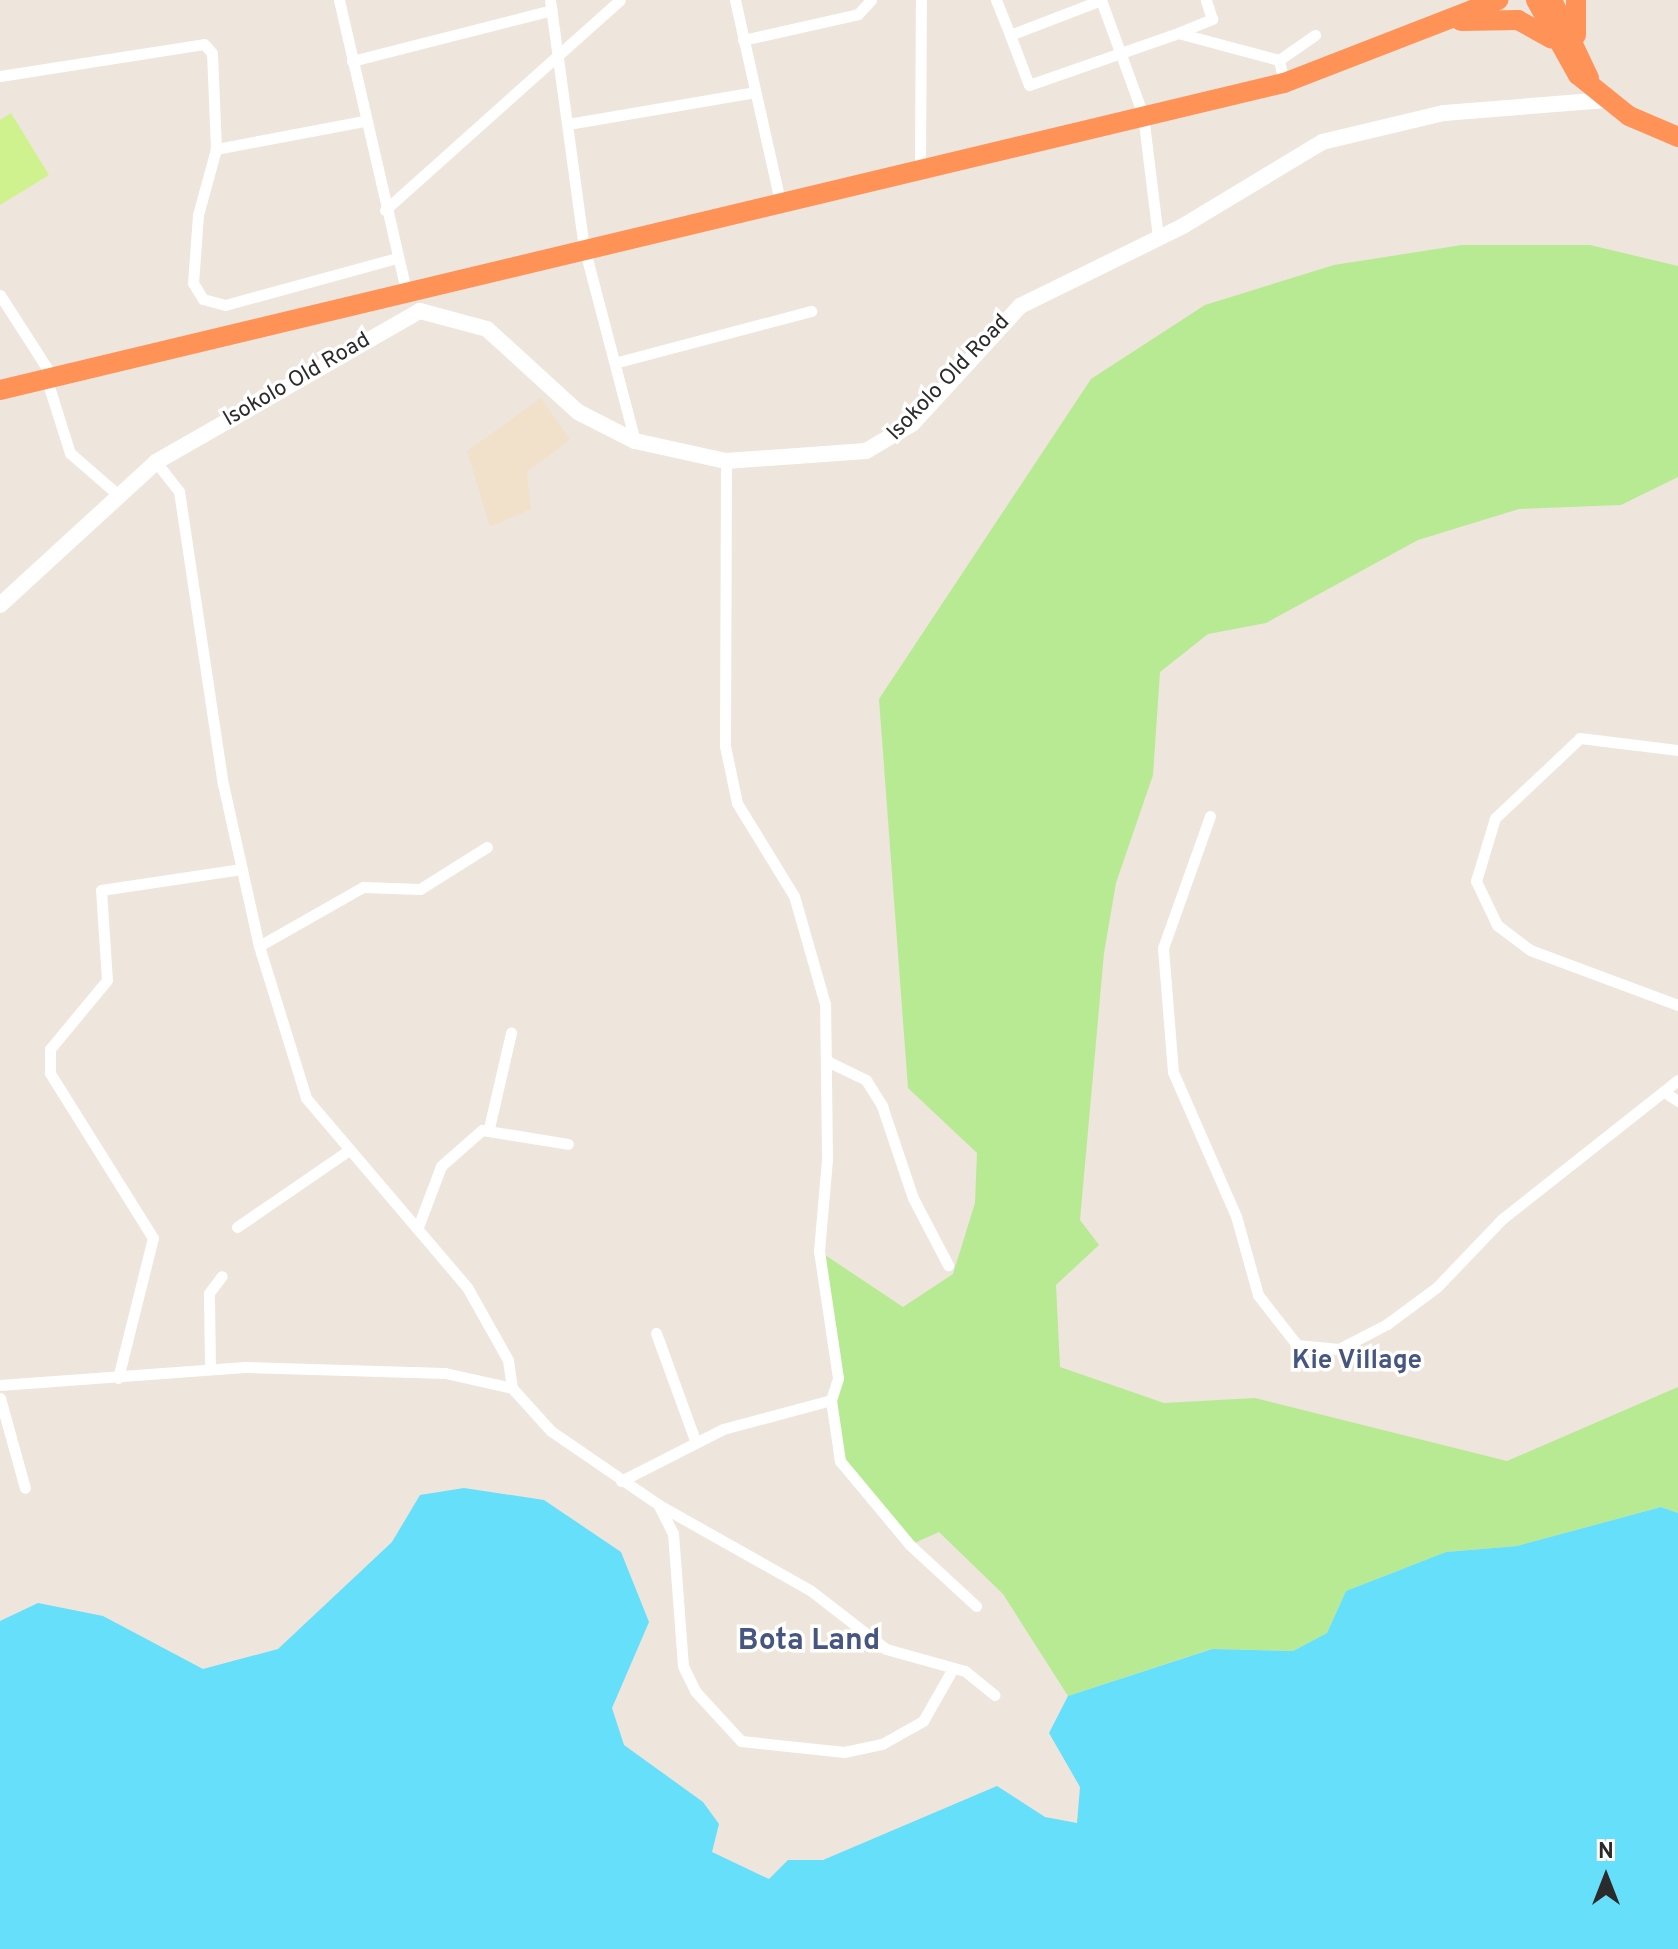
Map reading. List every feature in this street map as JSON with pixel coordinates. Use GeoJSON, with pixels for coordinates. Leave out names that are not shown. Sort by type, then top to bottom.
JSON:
{"type":"FeatureCollection","features":[{"type":"Feature","properties":{"kind":"highway"},"geometry":{"type":"LineString","coordinates":[[0,390],[584,247],[920,173],[1143,115],[1284,83],[1453,21],[1498,0]]}},
{"type":"Feature","properties":{"kind":"highway"},"geometry":{"type":"LineString","coordinates":[[1536,0],[1568,43]]}},
{"type":"Feature","properties":{"kind":"highway"},"geometry":{"type":"LineString","coordinates":[[1552,0],[1568,43],[1589,82],[1606,100],[1678,137]]}},
{"type":"Feature","properties":{"kind":"highway"},"geometry":{"type":"LineString","coordinates":[[1568,43],[1576,0]]}},
{"type":"Feature","properties":{"kind":"highway"},"geometry":{"type":"LineString","coordinates":[[1453,21],[1518,20],[1568,43]]}},
{"type":"Feature","properties":{"kind":"street"},"geometry":{"type":"LineString","coordinates":[[339,0],[397,258],[420,311]]}},
{"type":"Feature","properties":{"kind":"street"},"geometry":{"type":"LineString","coordinates":[[385,210],[620,0]]}},
{"type":"Feature","properties":{"kind":"street"},"geometry":{"type":"LineString","coordinates":[[735,0],[780,202]]}},
{"type":"Feature","properties":{"kind":"street"},"geometry":{"type":"LineString","coordinates":[[743,40],[858,14],[871,0]]}},
{"type":"Feature","properties":{"kind":"street"},"geometry":{"type":"LineString","coordinates":[[920,173],[921,0]]}},
{"type":"Feature","properties":{"kind":"street"},"geometry":{"type":"LineString","coordinates":[[996,0],[1029,85],[1039,87],[1212,19],[1206,0]]}},
{"type":"Feature","properties":{"kind":"street"},"geometry":{"type":"LineString","coordinates":[[1010,35],[1101,0],[1123,53],[1143,115],[1158,238]]}},
{"type":"Feature","properties":{"kind":"street"},"geometry":{"type":"LineString","coordinates":[[352,61],[551,5],[584,247],[618,362],[635,441]]}},
{"type":"Feature","properties":{"kind":"street"},"geometry":{"type":"LineString","coordinates":[[1178,33],[1279,60],[1315,35]]}},
{"type":"Feature","properties":{"kind":"street"},"geometry":{"type":"LineString","coordinates":[[0,76],[204,44],[212,53],[216,149],[198,215],[193,283],[203,299],[225,305],[397,258]]}},
{"type":"Feature","properties":{"kind":"street"},"geometry":{"type":"LineString","coordinates":[[1279,60],[1284,83]]}},
{"type":"Feature","properties":{"kind":"street"},"geometry":{"type":"LineString","coordinates":[[568,124],[755,92]]}},
{"type":"Feature","properties":{"kind":"street","name":"Isokolo Old Road"},"geometry":{"type":"LineString","coordinates":[[0,605],[116,493],[156,462],[420,311],[487,329],[578,412],[635,441],[726,461],[866,451],[891,442],[1020,306],[1158,238],[1296,156],[1373,124],[1606,100]]}},
{"type":"Feature","properties":{"kind":"street"},"geometry":{"type":"LineString","coordinates":[[216,149],[364,121]]}},
{"type":"Feature","properties":{"kind":"street"},"geometry":{"type":"LineString","coordinates":[[0,295],[49,376],[70,453],[116,493]]}},
{"type":"Feature","properties":{"kind":"street"},"geometry":{"type":"LineString","coordinates":[[618,362],[811,311]]}},
{"type":"Feature","properties":{"kind":"street"},"geometry":{"type":"LineString","coordinates":[[726,461],[725,746],[737,803],[804,923],[825,1004],[829,1062],[819,1251],[839,1361],[831,1400],[840,1461],[910,1545],[976,1606]]}},
{"type":"Feature","properties":{"kind":"street"},"geometry":{"type":"LineString","coordinates":[[156,462],[179,491],[199,654],[241,869],[259,946],[310,1107],[418,1227],[474,1297],[508,1360],[512,1388],[551,1431],[659,1505],[810,1590],[886,1649],[952,1670],[995,1695]]}},
{"type":"Feature","properties":{"kind":"street"},"geometry":{"type":"LineString","coordinates":[[1678,750],[1580,738],[1495,818],[1476,881],[1497,925],[1530,950],[1678,1005]]}},
{"type":"Feature","properties":{"kind":"street"},"geometry":{"type":"LineString","coordinates":[[1210,816],[1163,948],[1173,1072],[1236,1216],[1264,1308],[1297,1345],[1339,1349],[1387,1324],[1431,1293],[1502,1219],[1678,1080]]}},
{"type":"Feature","properties":{"kind":"street"},"geometry":{"type":"LineString","coordinates":[[259,946],[363,887],[420,889],[487,847]]}},
{"type":"Feature","properties":{"kind":"street"},"geometry":{"type":"LineString","coordinates":[[118,1378],[153,1238],[50,1073],[50,1049],[107,980],[101,890],[241,869]]}},
{"type":"Feature","properties":{"kind":"street"},"geometry":{"type":"LineString","coordinates":[[418,1227],[441,1166],[489,1128],[511,1033]]}},
{"type":"Feature","properties":{"kind":"street"},"geometry":{"type":"LineString","coordinates":[[829,1062],[866,1080],[882,1106],[913,1198],[948,1265]]}},
{"type":"Feature","properties":{"kind":"street"},"geometry":{"type":"LineString","coordinates":[[1664,1092],[1678,1101]]}},
{"type":"Feature","properties":{"kind":"street"},"geometry":{"type":"LineString","coordinates":[[489,1128],[568,1144]]}},
{"type":"Feature","properties":{"kind":"street"},"geometry":{"type":"LineString","coordinates":[[237,1227],[305,1187],[349,1150]]}},
{"type":"Feature","properties":{"kind":"street"},"geometry":{"type":"LineString","coordinates":[[210,1369],[209,1293],[222,1276]]}},
{"type":"Feature","properties":{"kind":"street"},"geometry":{"type":"LineString","coordinates":[[656,1333],[695,1440]]}},
{"type":"Feature","properties":{"kind":"street"},"geometry":{"type":"LineString","coordinates":[[0,1385],[210,1369],[445,1373],[512,1388]]}},
{"type":"Feature","properties":{"kind":"street"},"geometry":{"type":"LineString","coordinates":[[0,1398],[25,1488]]}},
{"type":"Feature","properties":{"kind":"street"},"geometry":{"type":"LineString","coordinates":[[621,1481],[695,1440],[831,1400]]}},
{"type":"Feature","properties":{"kind":"street"},"geometry":{"type":"LineString","coordinates":[[659,1505],[673,1533],[683,1666],[695,1691],[741,1741],[844,1752],[882,1744],[923,1721],[952,1670]]}},
{"type":"Feature","properties":{"kind":"shaded area"},"geometry":{"type":"Polygon","coordinates":[[[541,398],[570,440],[527,472],[531,509],[490,527],[467,451],[541,398]]]}},
{"type":"Feature","properties":{"kind":"green space"},"geometry":{"type":"Polygon","coordinates":[[[11,113],[49,175],[0,205],[0,120],[11,113]]]}},
{"type":"Feature","properties":{"kind":"green space"},"geometry":{"type":"Polygon","coordinates":[[[1462,245],[1590,245],[1678,266],[1678,477],[1621,505],[1519,509],[1418,540],[1266,623],[1208,634],[1160,672],[1153,775],[1116,883],[1104,953],[1080,1220],[1099,1245],[1056,1285],[1060,1367],[1164,1403],[1255,1398],[1507,1461],[1678,1387],[1678,1513],[1661,1507],[1517,1546],[1446,1552],[1346,1591],[1327,1633],[1293,1651],[1211,1649],[1068,1696],[1003,1594],[939,1532],[910,1545],[840,1461],[833,1384],[839,1344],[819,1251],[903,1307],[953,1274],[975,1203],[977,1153],[908,1088],[879,699],[1091,379],[1205,305],[1334,265],[1462,245]]]}},
{"type":"Feature","properties":{"kind":"water"},"geometry":{"type":"Polygon","coordinates":[[[464,1488],[544,1500],[621,1552],[649,1622],[612,1708],[624,1745],[703,1802],[719,1824],[712,1852],[769,1879],[788,1860],[823,1860],[997,1786],[1045,1817],[1077,1823],[1080,1787],[1049,1733],[1068,1696],[1212,1649],[1293,1651],[1327,1633],[1346,1591],[1446,1552],[1517,1546],[1661,1507],[1678,1513],[1678,1949],[0,1949],[0,1621],[38,1603],[103,1616],[203,1669],[278,1649],[392,1542],[420,1495],[464,1488]]]}},
{"type":"Feature","properties":{"kind":"district","name":"Kie Village"},"geometry":{"type":"Point","coordinates":[1357,1362]}},
{"type":"Feature","properties":{"kind":"district","name":"Bota Land"},"geometry":{"type":"Point","coordinates":[809,1642]}}]}
